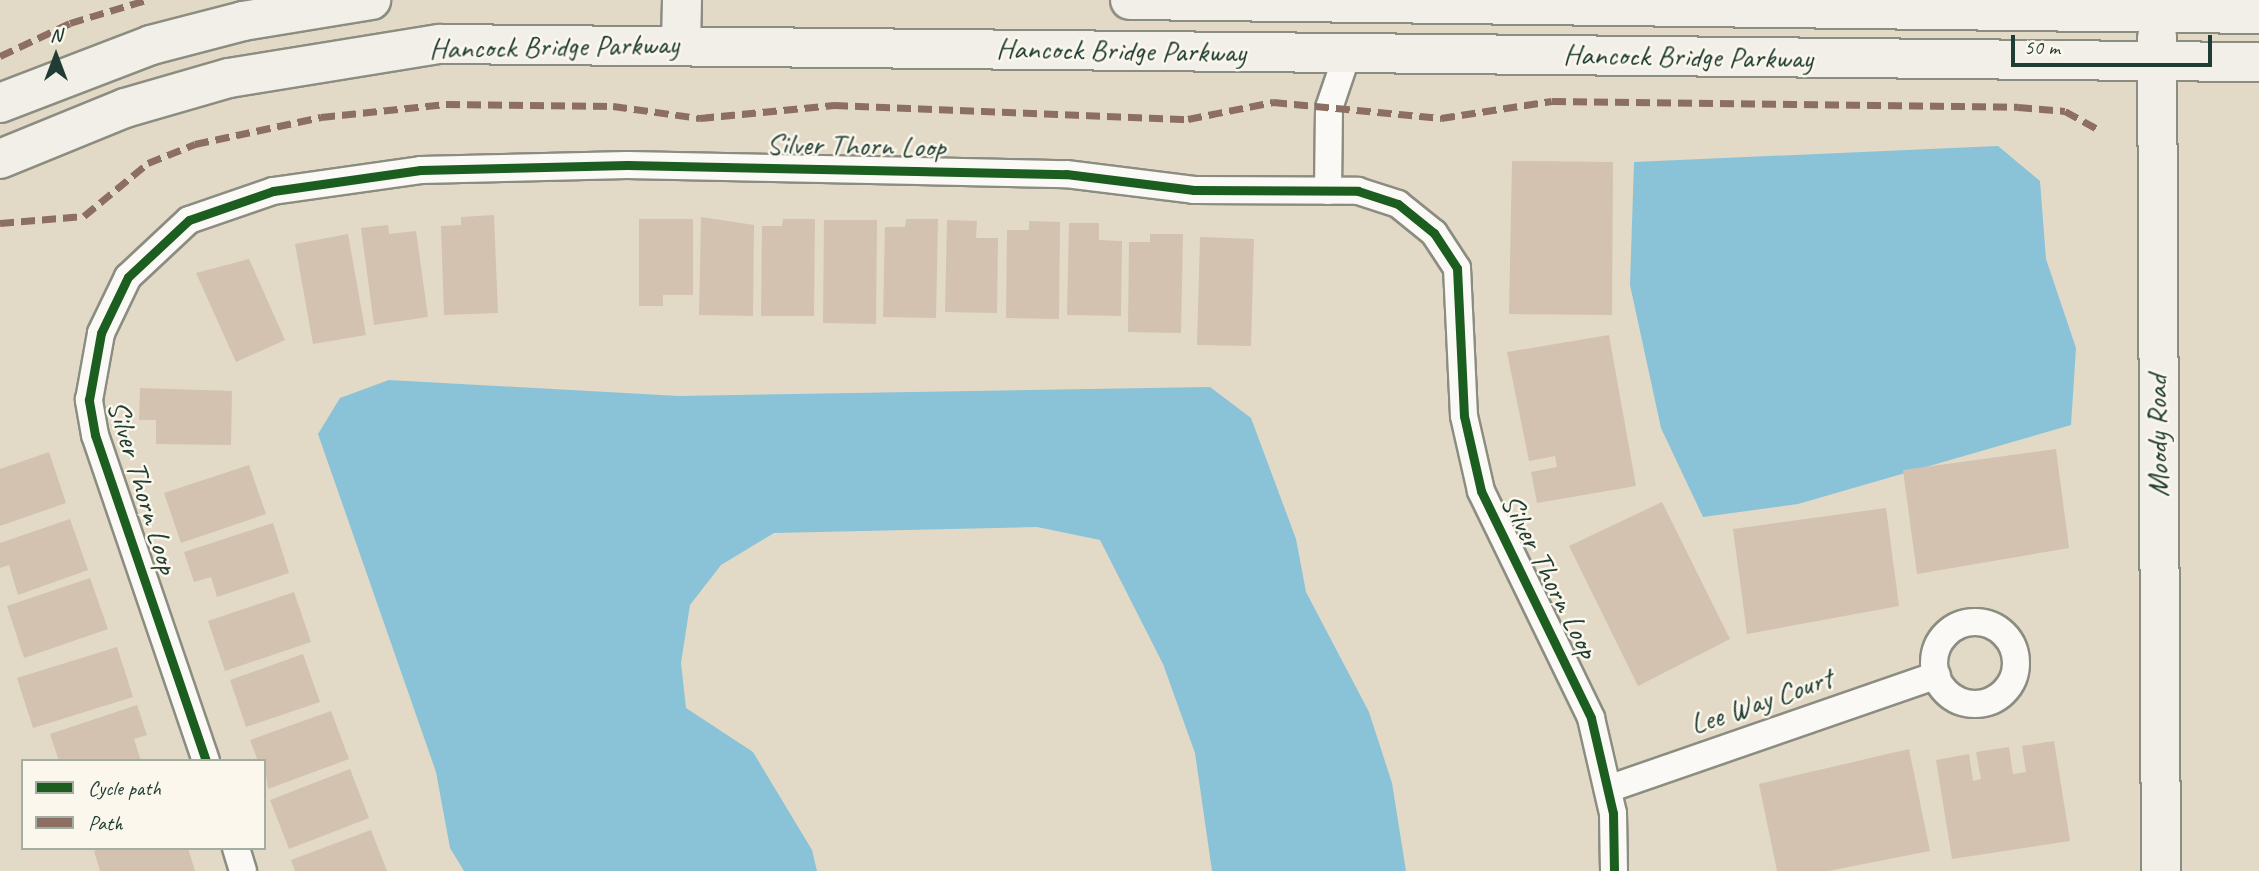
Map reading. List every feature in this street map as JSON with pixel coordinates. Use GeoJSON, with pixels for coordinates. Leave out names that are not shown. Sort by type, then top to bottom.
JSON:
{"type":"FeatureCollection","features":[{"type":"Feature","properties":{"kind":"main road"},"geometry":{"type":"LineString","coordinates":[[0,103],[151,45],[243,21],[371,0]]}},
{"type":"Feature","properties":{"kind":"main road"},"geometry":{"type":"LineString","coordinates":[[681,44],[682,0]]}},
{"type":"Feature","properties":{"kind":"main road","name":"Hancock Bridge Parkway"},"geometry":{"type":"LineString","coordinates":[[1130,0],[2157,5],[2259,14]]}},
{"type":"Feature","properties":{"kind":"main road","name":"Moody Road"},"geometry":{"type":"LineString","coordinates":[[2157,5],[2161,871]]}},
{"type":"Feature","properties":{"kind":"main road","name":"Hancock Bridge Parkway"},"geometry":{"type":"LineString","coordinates":[[0,159],[125,108],[335,56],[440,44],[681,44],[2259,62]]}},
{"type":"Feature","properties":{"kind":"street"},"geometry":{"type":"LineString","coordinates":[[1328,191],[1329,108],[1348,52]]}},
{"type":"Feature","properties":{"kind":"street","name":"Silver Thorn Loop"},"geometry":{"type":"LineString","coordinates":[[205,759],[95,435],[89,400],[101,333],[128,276],[189,220],[313,184],[503,168],[1066,174],[1194,190],[1358,191],[1398,204],[1434,233],[1457,268],[1464,416],[1480,491],[1591,718],[1608,789],[1614,871]]}},
{"type":"Feature","properties":{"kind":"street","name":"Lee Way Court"},"geometry":{"type":"LineString","coordinates":[[1608,789],[1937,675]]}},
{"type":"Feature","properties":{"kind":"street"},"geometry":{"type":"LineString","coordinates":[[237,850],[243,871]]}},
{"type":"Feature","properties":{"kind":"water"},"geometry":{"type":"Polygon","coordinates":[[[1998,146],[2040,181],[2046,259],[2076,348],[2071,425],[1798,504],[1703,517],[1661,428],[1630,285],[1634,162],[1998,146]]]}},
{"type":"Feature","properties":{"kind":"water"},"geometry":{"type":"Polygon","coordinates":[[[389,380],[679,396],[1210,387],[1251,418],[1296,539],[1306,592],[1369,712],[1392,783],[1406,871],[1212,871],[1195,753],[1163,664],[1100,540],[1037,527],[774,533],[721,565],[690,605],[681,663],[686,708],[753,752],[812,850],[817,871],[464,871],[450,848],[436,772],[318,434],[340,398],[389,380]]]}},
{"type":"Feature","properties":{"kind":"building"},"geometry":{"type":"Polygon","coordinates":[[[1512,161],[1613,162],[1612,315],[1509,314],[1512,161]]]}},
{"type":"Feature","properties":{"kind":"building"},"geometry":{"type":"Polygon","coordinates":[[[494,215],[498,313],[444,315],[441,226],[461,225],[461,217],[494,215]]]}},
{"type":"Feature","properties":{"kind":"building"},"geometry":{"type":"Polygon","coordinates":[[[701,217],[754,225],[753,316],[699,315],[701,217]]]}},
{"type":"Feature","properties":{"kind":"building"},"geometry":{"type":"Polygon","coordinates":[[[639,219],[693,219],[693,295],[663,295],[663,306],[639,306],[639,219]]]}},
{"type":"Feature","properties":{"kind":"building"},"geometry":{"type":"Polygon","coordinates":[[[783,219],[815,219],[814,316],[761,316],[762,226],[782,226],[783,219]]]}},
{"type":"Feature","properties":{"kind":"building"},"geometry":{"type":"Polygon","coordinates":[[[906,219],[938,219],[936,318],[883,317],[885,227],[905,227],[906,219]]]}},
{"type":"Feature","properties":{"kind":"building"},"geometry":{"type":"Polygon","coordinates":[[[824,220],[877,220],[876,324],[823,323],[824,220]]]}},
{"type":"Feature","properties":{"kind":"building"},"geometry":{"type":"Polygon","coordinates":[[[947,220],[977,221],[976,238],[998,238],[997,313],[945,312],[947,220]]]}},
{"type":"Feature","properties":{"kind":"building"},"geometry":{"type":"Polygon","coordinates":[[[1029,221],[1060,222],[1059,319],[1006,318],[1007,230],[1029,230],[1029,221]]]}},
{"type":"Feature","properties":{"kind":"building"},"geometry":{"type":"Polygon","coordinates":[[[1069,223],[1099,223],[1099,240],[1122,241],[1121,316],[1067,315],[1069,223]]]}},
{"type":"Feature","properties":{"kind":"building"},"geometry":{"type":"Polygon","coordinates":[[[388,225],[389,234],[416,231],[428,317],[374,325],[361,228],[388,225]]]}},
{"type":"Feature","properties":{"kind":"building"},"geometry":{"type":"Polygon","coordinates":[[[348,234],[366,335],[313,344],[295,244],[348,234]]]}},
{"type":"Feature","properties":{"kind":"building"},"geometry":{"type":"Polygon","coordinates":[[[1150,234],[1183,234],[1181,333],[1128,332],[1129,242],[1150,242],[1150,234]]]}},
{"type":"Feature","properties":{"kind":"building"},"geometry":{"type":"Polygon","coordinates":[[[1200,237],[1254,239],[1251,346],[1197,345],[1200,237]]]}},
{"type":"Feature","properties":{"kind":"building"},"geometry":{"type":"Polygon","coordinates":[[[249,259],[285,340],[236,362],[196,273],[249,259]]]}},
{"type":"Feature","properties":{"kind":"building"},"geometry":{"type":"Polygon","coordinates":[[[1609,335],[1636,486],[1537,503],[1531,472],[1557,467],[1555,456],[1529,461],[1507,352],[1609,335]]]}},
{"type":"Feature","properties":{"kind":"building"},"geometry":{"type":"Polygon","coordinates":[[[140,388],[232,391],[231,445],[156,444],[156,420],[139,420],[140,388]]]}},
{"type":"Feature","properties":{"kind":"building"},"geometry":{"type":"Polygon","coordinates":[[[2056,449],[2069,548],[1917,574],[1903,470],[2056,449]]]}},
{"type":"Feature","properties":{"kind":"building"},"geometry":{"type":"Polygon","coordinates":[[[49,452],[66,503],[0,526],[0,469],[49,452]]]}},
{"type":"Feature","properties":{"kind":"building"},"geometry":{"type":"Polygon","coordinates":[[[249,465],[266,514],[181,543],[164,493],[249,465]]]}},
{"type":"Feature","properties":{"kind":"building"},"geometry":{"type":"Polygon","coordinates":[[[1662,502],[1730,639],[1638,686],[1569,546],[1662,502]]]}},
{"type":"Feature","properties":{"kind":"building"},"geometry":{"type":"Polygon","coordinates":[[[1886,508],[1899,606],[1747,634],[1733,529],[1886,508]]]}},
{"type":"Feature","properties":{"kind":"building"},"geometry":{"type":"Polygon","coordinates":[[[70,519],[88,570],[18,595],[9,565],[0,568],[0,543],[70,519]]]}},
{"type":"Feature","properties":{"kind":"building"},"geometry":{"type":"Polygon","coordinates":[[[273,523],[289,573],[217,597],[211,577],[194,582],[184,552],[273,523]]]}},
{"type":"Feature","properties":{"kind":"building"},"geometry":{"type":"Polygon","coordinates":[[[90,578],[108,629],[24,658],[7,606],[90,578]]]}},
{"type":"Feature","properties":{"kind":"building"},"geometry":{"type":"Polygon","coordinates":[[[294,592],[311,642],[225,671],[208,621],[294,592]]]}},
{"type":"Feature","properties":{"kind":"building"},"geometry":{"type":"Polygon","coordinates":[[[117,647],[133,697],[33,728],[17,678],[117,647]]]}},
{"type":"Feature","properties":{"kind":"building"},"geometry":{"type":"Polygon","coordinates":[[[303,654],[320,702],[246,727],[230,680],[303,654]]]}},
{"type":"Feature","properties":{"kind":"building"},"geometry":{"type":"Polygon","coordinates":[[[137,705],[147,735],[134,739],[140,759],[58,759],[50,734],[137,705]]]}},
{"type":"Feature","properties":{"kind":"building"},"geometry":{"type":"Polygon","coordinates":[[[331,711],[349,759],[268,789],[266,759],[257,759],[250,740],[331,711]]]}},
{"type":"Feature","properties":{"kind":"building"},"geometry":{"type":"Polygon","coordinates":[[[2054,741],[2070,841],[1952,859],[1936,760],[1969,754],[1973,781],[1981,779],[1976,752],[2009,747],[2013,774],[2026,772],[2022,746],[2054,741]]]}},
{"type":"Feature","properties":{"kind":"building"},"geometry":{"type":"Polygon","coordinates":[[[1909,749],[1930,851],[1828,871],[1777,871],[1759,784],[1909,749]]]}},
{"type":"Feature","properties":{"kind":"building"},"geometry":{"type":"Polygon","coordinates":[[[350,769],[369,818],[289,849],[270,800],[350,769]]]}},
{"type":"Feature","properties":{"kind":"building"},"geometry":{"type":"Polygon","coordinates":[[[371,830],[387,871],[295,871],[291,860],[371,830]]]}},
{"type":"Feature","properties":{"kind":"building"},"geometry":{"type":"Polygon","coordinates":[[[189,850],[195,871],[100,871],[94,851],[189,850]]]}},
{"type":"Feature","properties":{"kind":"marked path"},"geometry":{"type":"LineString","coordinates":[[0,56],[70,23],[146,0]]}},
{"type":"Feature","properties":{"kind":"marked path"},"geometry":{"type":"LineString","coordinates":[[0,223],[84,216],[148,163],[195,144],[321,117],[446,104],[613,106],[700,118],[834,105],[1188,119],[1273,102],[1441,118],[1552,101],[2018,107],[2065,111],[2098,129]]}},
{"type":"Feature","properties":{"kind":"cycle path"},"geometry":{"type":"LineString","coordinates":[[205,759],[95,435],[89,400],[101,333],[128,277],[189,220],[273,191],[421,170],[627,165],[1066,174],[1194,190],[1358,191],[1398,204],[1434,233],[1457,268],[1464,416],[1481,491],[1591,718],[1613,813],[1614,871]]}}]}
